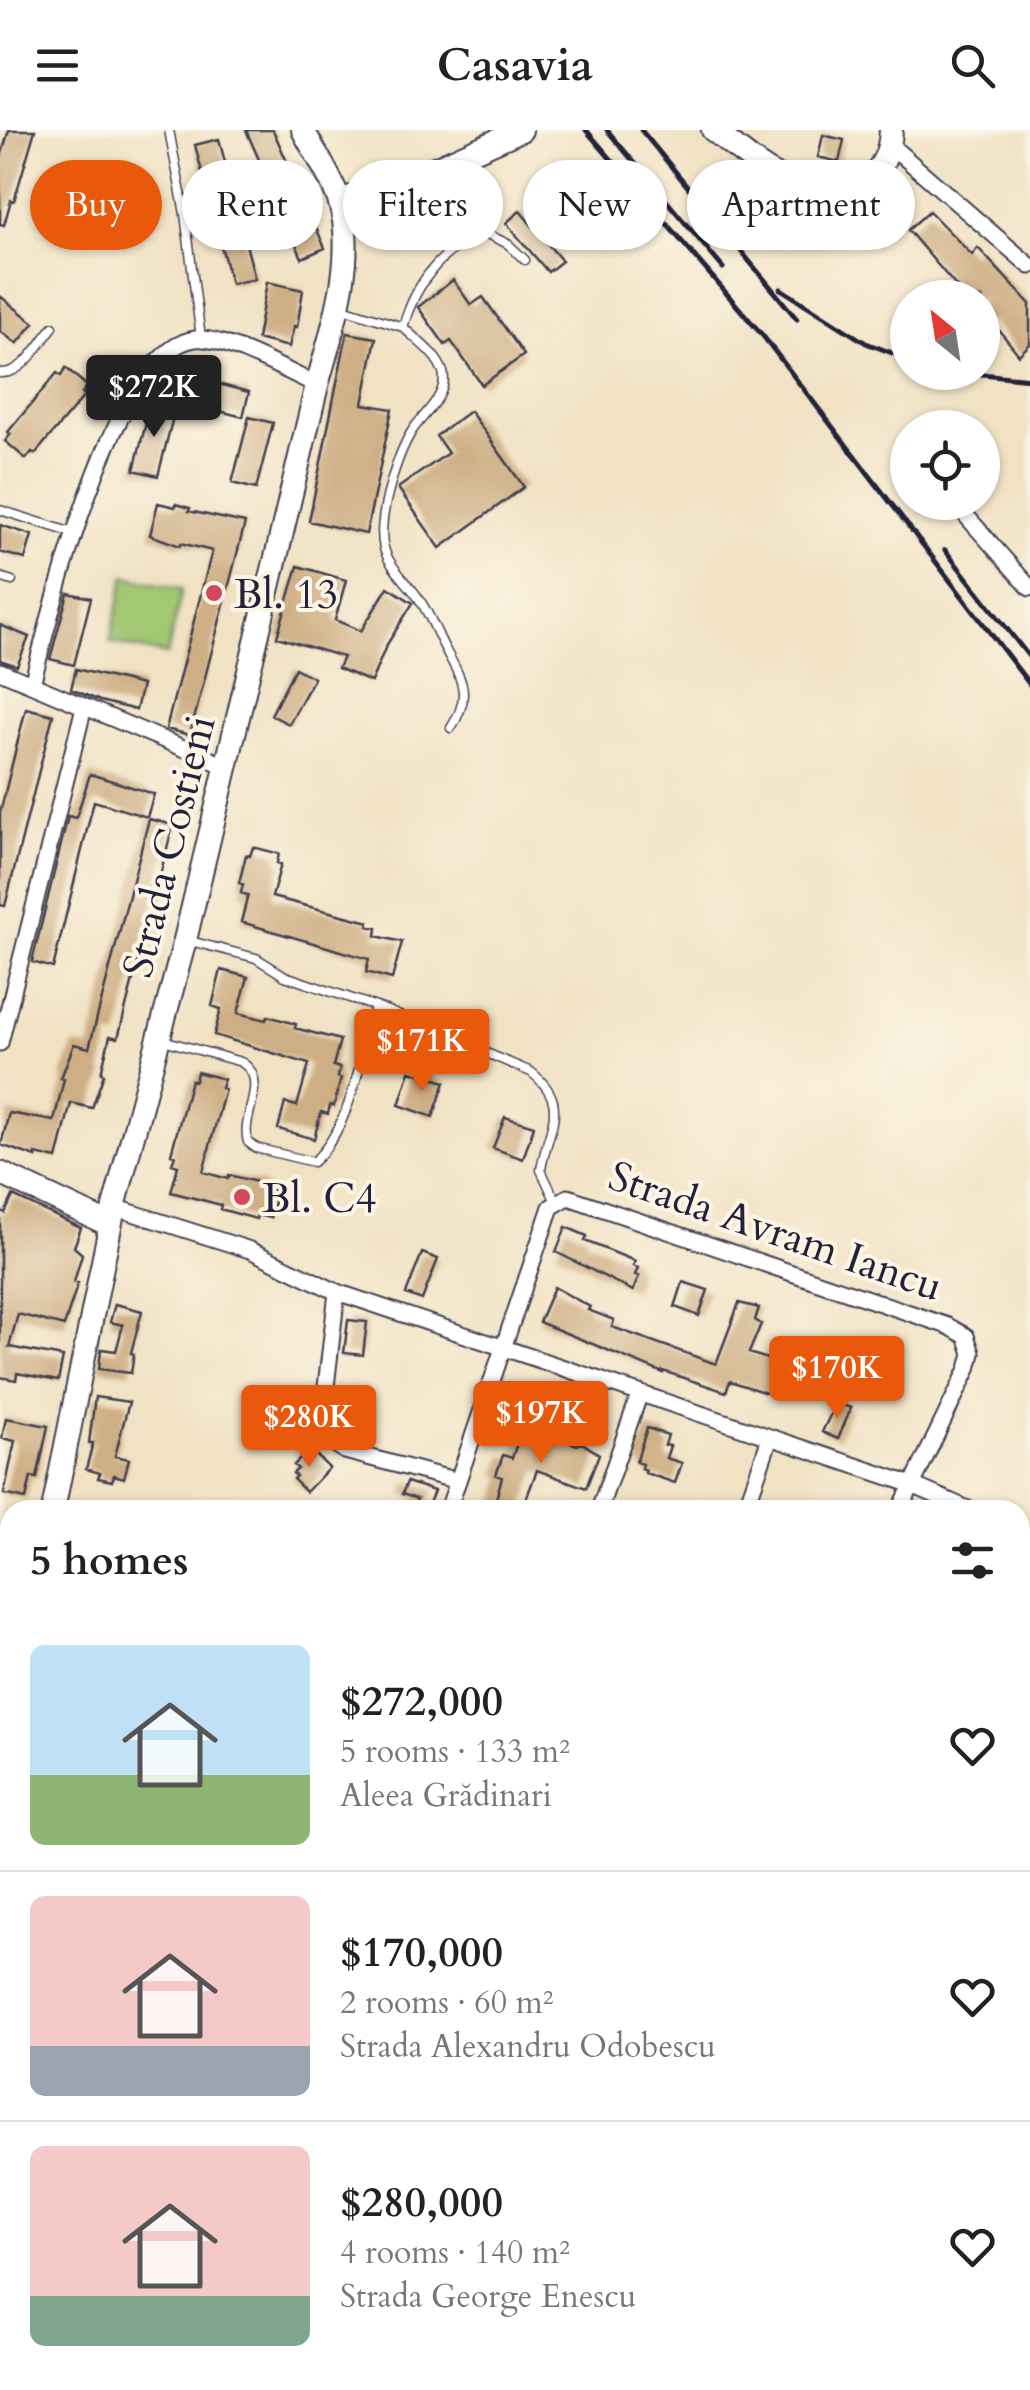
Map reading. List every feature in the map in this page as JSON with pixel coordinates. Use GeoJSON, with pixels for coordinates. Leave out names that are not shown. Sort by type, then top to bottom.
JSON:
{"type":"FeatureCollection","features":[{"type":"Feature","properties":{"kind":"street"},"geometry":{"type":"LineString","coordinates":[[303,130],[339,200],[408,181],[522,130]]}},
{"type":"Feature","properties":{"kind":"street"},"geometry":{"type":"LineString","coordinates":[[713,130],[776,177],[808,190],[832,194],[860,184],[878,171],[891,138],[1030,266]]}},
{"type":"Feature","properties":{"kind":"street","name":"Strada Costieni"},"geometry":{"type":"LineString","coordinates":[[55,1500],[112,1216],[185,940],[339,306],[344,240],[339,200]]}},
{"type":"Feature","properties":{"kind":"street"},"geometry":{"type":"LineString","coordinates":[[32,684],[73,533],[106,450],[132,394],[177,345],[201,338],[317,385]]}},
{"type":"Feature","properties":{"kind":"street"},"geometry":{"type":"LineString","coordinates":[[970,520],[1030,588]]}},
{"type":"Feature","properties":{"kind":"street"},"geometry":{"type":"LineString","coordinates":[[0,671],[228,767]]}},
{"type":"Feature","properties":{"kind":"street"},"geometry":{"type":"LineString","coordinates":[[1,1034],[84,707]]}},
{"type":"Feature","properties":{"kind":"street"},"geometry":{"type":"LineString","coordinates":[[0,1174],[112,1216],[250,1250],[337,1292],[910,1484],[947,1500]]}},
{"type":"Feature","properties":{"kind":"street","name":"Strada Avram Iancu"},"geometry":{"type":"LineString","coordinates":[[452,1500],[550,1207],[568,1198],[948,1326],[966,1336],[972,1353],[968,1368],[910,1484]]}},
{"type":"Feature","properties":{"kind":"street"},"geometry":{"type":"LineString","coordinates":[[337,1292],[322,1421],[329,1440],[352,1454],[458,1482]]}},
{"type":"Feature","properties":{"kind":"street"},"geometry":{"type":"LineString","coordinates":[[603,1500],[640,1393]]}},
{"type":"Feature","properties":{"kind":"street"},"geometry":{"type":"LineString","coordinates":[[748,1500],[770,1438]]}},
{"type":"Feature","properties":{"kind":"street"},"geometry":{"type":"LineString","coordinates":[[904,1500],[910,1484]]}},
{"type":"Feature","properties":{"kind":"lane"},"geometry":{"type":"LineString","coordinates":[[169,130],[201,338]]}},
{"type":"Feature","properties":{"kind":"lane"},"geometry":{"type":"LineString","coordinates":[[402,327],[431,268],[461,245],[487,234],[508,244],[525,260]]}},
{"type":"Feature","properties":{"kind":"lane"},"geometry":{"type":"LineString","coordinates":[[339,306],[402,327],[442,370],[444,382],[438,398],[402,450],[384,521],[383,547],[419,598],[458,668],[464,689],[461,707],[450,728]]}},
{"type":"Feature","properties":{"kind":"lane"},"geometry":{"type":"LineString","coordinates":[[0,374],[10,374],[19,368],[53,327]]}},
{"type":"Feature","properties":{"kind":"lane"},"geometry":{"type":"LineString","coordinates":[[0,510],[73,533]]}},
{"type":"Feature","properties":{"kind":"lane"},"geometry":{"type":"LineString","coordinates":[[0,577],[12,581]]}},
{"type":"Feature","properties":{"kind":"lane"},"geometry":{"type":"LineString","coordinates":[[185,940],[256,958],[292,978],[375,1006],[530,1072],[552,1094],[556,1116],[541,1170],[556,1202]]}},
{"type":"Feature","properties":{"kind":"lane"},"geometry":{"type":"LineString","coordinates":[[158,1039],[250,1067],[255,1082],[246,1129],[248,1142],[256,1148],[312,1162],[325,1152],[340,1127],[375,1006]]}},
{"type":"Feature","properties":{"kind":"green space"},"geometry":{"type":"Polygon","coordinates":[[[125,576],[182,589],[167,655],[110,642],[125,576]]]}},
{"type":"Feature","properties":{"kind":"building"},"geometry":{"type":"Polygon","coordinates":[[[9,130],[35,130],[4,225],[0,224],[0,160],[9,130]]]}},
{"type":"Feature","properties":{"kind":"building"},"geometry":{"type":"Polygon","coordinates":[[[246,130],[273,130],[286,160],[259,160],[246,130]]]}},
{"type":"Feature","properties":{"kind":"building"},"geometry":{"type":"Polygon","coordinates":[[[823,135],[844,140],[839,160],[818,157],[823,135]]]}},
{"type":"Feature","properties":{"kind":"building"},"geometry":{"type":"Polygon","coordinates":[[[219,139],[224,160],[199,160],[195,145],[219,139]]]}},
{"type":"Feature","properties":{"kind":"building"},"geometry":{"type":"Polygon","coordinates":[[[520,211],[523,243],[506,223],[520,211]]]}},
{"type":"Feature","properties":{"kind":"building"},"geometry":{"type":"Polygon","coordinates":[[[929,211],[972,255],[978,248],[1030,304],[1030,344],[1019,355],[1000,331],[1000,280],[951,280],[915,238],[915,224],[929,211]]]}},
{"type":"Feature","properties":{"kind":"building"},"geometry":{"type":"Polygon","coordinates":[[[222,250],[248,250],[255,279],[231,284],[222,250]]]}},
{"type":"Feature","properties":{"kind":"building"},"geometry":{"type":"Polygon","coordinates":[[[298,250],[320,250],[302,258],[298,250]]]}},
{"type":"Feature","properties":{"kind":"building"},"geometry":{"type":"Polygon","coordinates":[[[529,250],[553,250],[562,261],[548,272],[529,250]]]}},
{"type":"Feature","properties":{"kind":"building"},"geometry":{"type":"Polygon","coordinates":[[[453,280],[471,305],[483,297],[524,355],[482,385],[451,341],[445,345],[418,307],[453,280]]]}},
{"type":"Feature","properties":{"kind":"building"},"geometry":{"type":"Polygon","coordinates":[[[267,282],[303,290],[289,347],[257,339],[267,282]]]}},
{"type":"Feature","properties":{"kind":"building"},"geometry":{"type":"Polygon","coordinates":[[[0,296],[34,323],[17,344],[0,331],[0,296]]]}},
{"type":"Feature","properties":{"kind":"building"},"geometry":{"type":"Polygon","coordinates":[[[347,333],[376,338],[363,404],[392,409],[366,534],[309,521],[347,333]]]}},
{"type":"Feature","properties":{"kind":"building"},"geometry":{"type":"Polygon","coordinates":[[[66,368],[87,386],[82,393],[85,395],[35,454],[32,452],[26,459],[5,441],[11,434],[8,432],[57,373],[61,376],[66,368]]]}},
{"type":"Feature","properties":{"kind":"building"},"geometry":{"type":"Polygon","coordinates":[[[182,375],[249,392],[243,417],[176,400],[182,375]]]}},
{"type":"Feature","properties":{"kind":"building"},"geometry":{"type":"Polygon","coordinates":[[[151,403],[175,409],[158,476],[134,470],[151,403]]]}},
{"type":"Feature","properties":{"kind":"building"},"geometry":{"type":"Polygon","coordinates":[[[470,411],[524,487],[440,548],[398,488],[448,453],[436,436],[470,411]]]}},
{"type":"Feature","properties":{"kind":"building"},"geometry":{"type":"Polygon","coordinates":[[[249,417],[273,423],[256,489],[232,483],[249,417]]]}},
{"type":"Feature","properties":{"kind":"building"},"geometry":{"type":"Polygon","coordinates":[[[158,503],[175,507],[176,504],[190,508],[189,511],[245,523],[190,735],[166,729],[212,551],[181,543],[180,546],[150,535],[158,503]]]}},
{"type":"Feature","properties":{"kind":"building"},"geometry":{"type":"Polygon","coordinates":[[[0,525],[32,535],[25,559],[0,552],[0,525]]]}},
{"type":"Feature","properties":{"kind":"building"},"geometry":{"type":"Polygon","coordinates":[[[298,566],[346,580],[335,620],[361,631],[388,587],[413,603],[386,646],[371,682],[338,668],[343,657],[277,637],[298,566]]]}},
{"type":"Feature","properties":{"kind":"building"},"geometry":{"type":"Polygon","coordinates":[[[68,593],[91,598],[74,665],[50,659],[68,593]]]}},
{"type":"Feature","properties":{"kind":"building"},"geometry":{"type":"Polygon","coordinates":[[[0,625],[29,637],[17,666],[0,660],[0,625]]]}},
{"type":"Feature","properties":{"kind":"building"},"geometry":{"type":"Polygon","coordinates":[[[295,668],[314,678],[289,724],[271,715],[295,668]]]}},
{"type":"Feature","properties":{"kind":"building"},"geometry":{"type":"Polygon","coordinates":[[[76,669],[142,685],[136,710],[71,689],[76,669]]]}},
{"type":"Feature","properties":{"kind":"building"},"geometry":{"type":"Polygon","coordinates":[[[26,708],[53,715],[5,906],[0,905],[0,813],[26,708]]]}},
{"type":"Feature","properties":{"kind":"building"},"geometry":{"type":"Polygon","coordinates":[[[90,774],[154,794],[147,817],[94,801],[53,968],[32,962],[68,816],[76,818],[90,774]]]}},
{"type":"Feature","properties":{"kind":"building"},"geometry":{"type":"Polygon","coordinates":[[[149,819],[173,825],[118,1038],[110,1036],[101,1073],[104,1074],[92,1108],[71,1103],[57,1159],[36,1157],[1,1145],[9,1113],[54,1121],[64,1079],[61,1078],[74,1044],[89,1048],[149,819]]]}},
{"type":"Feature","properties":{"kind":"building"},"geometry":{"type":"Polygon","coordinates":[[[253,847],[279,854],[277,863],[281,864],[272,897],[369,922],[368,926],[377,928],[376,936],[402,942],[392,979],[366,972],[369,959],[241,922],[248,895],[241,893],[243,884],[239,883],[246,855],[250,856],[253,847]]]}},
{"type":"Feature","properties":{"kind":"building"},"geometry":{"type":"Polygon","coordinates":[[[221,970],[248,977],[238,1013],[266,1020],[268,1016],[340,1040],[333,1066],[340,1068],[341,1078],[334,1106],[330,1105],[328,1114],[321,1112],[314,1139],[278,1129],[285,1103],[297,1106],[309,1064],[214,1035],[221,1009],[212,1006],[221,970]]]}},
{"type":"Feature","properties":{"kind":"building"},"geometry":{"type":"Polygon","coordinates":[[[410,1071],[445,1082],[433,1117],[399,1105],[410,1071]]]}},
{"type":"Feature","properties":{"kind":"building"},"geometry":{"type":"Polygon","coordinates":[[[197,1072],[224,1079],[221,1088],[225,1089],[203,1172],[265,1184],[264,1188],[277,1192],[270,1218],[257,1215],[256,1219],[171,1192],[178,1166],[172,1164],[175,1155],[171,1154],[191,1080],[195,1081],[197,1072]]]}},
{"type":"Feature","properties":{"kind":"building"},"geometry":{"type":"Polygon","coordinates":[[[505,1117],[534,1126],[523,1159],[493,1148],[505,1117]]]}},
{"type":"Feature","properties":{"kind":"building"},"geometry":{"type":"Polygon","coordinates":[[[13,1196],[81,1228],[74,1247],[82,1254],[74,1282],[78,1283],[64,1326],[18,1314],[9,1347],[63,1357],[58,1381],[17,1373],[16,1380],[0,1377],[0,1210],[5,1213],[13,1196]]]}},
{"type":"Feature","properties":{"kind":"building"},"geometry":{"type":"Polygon","coordinates":[[[566,1227],[587,1236],[585,1241],[635,1261],[635,1275],[639,1276],[633,1291],[556,1252],[566,1227]]]}},
{"type":"Feature","properties":{"kind":"building"},"geometry":{"type":"Polygon","coordinates":[[[422,1253],[438,1259],[422,1300],[406,1294],[422,1253]]]}},
{"type":"Feature","properties":{"kind":"building"},"geometry":{"type":"Polygon","coordinates":[[[683,1282],[708,1290],[699,1316],[675,1307],[683,1282]]]}},
{"type":"Feature","properties":{"kind":"building"},"geometry":{"type":"Polygon","coordinates":[[[554,1287],[590,1307],[588,1310],[614,1320],[612,1327],[716,1364],[739,1303],[759,1308],[755,1320],[761,1324],[749,1353],[780,1363],[769,1394],[730,1381],[726,1392],[663,1373],[539,1322],[554,1287]]]}},
{"type":"Feature","properties":{"kind":"building"},"geometry":{"type":"Polygon","coordinates":[[[115,1304],[142,1311],[131,1353],[131,1373],[99,1369],[101,1349],[116,1351],[123,1325],[110,1322],[115,1304]]]}},
{"type":"Feature","properties":{"kind":"building"},"geometry":{"type":"Polygon","coordinates":[[[348,1320],[367,1322],[363,1355],[344,1353],[348,1320]]]}},
{"type":"Feature","properties":{"kind":"building"},"geometry":{"type":"Polygon","coordinates":[[[95,1397],[129,1402],[115,1456],[129,1459],[124,1478],[98,1478],[100,1473],[86,1469],[93,1443],[89,1443],[95,1397]]]}},
{"type":"Feature","properties":{"kind":"building"},"geometry":{"type":"Polygon","coordinates":[[[836,1403],[851,1408],[838,1439],[822,1432],[836,1403]]]}},
{"type":"Feature","properties":{"kind":"building"},"geometry":{"type":"Polygon","coordinates":[[[6,1418],[48,1426],[37,1478],[31,1477],[26,1499],[4,1494],[15,1441],[2,1438],[6,1418]]]}},
{"type":"Feature","properties":{"kind":"building"},"geometry":{"type":"Polygon","coordinates":[[[523,1426],[577,1445],[582,1443],[599,1454],[586,1488],[537,1470],[526,1500],[496,1500],[502,1477],[496,1475],[503,1455],[512,1458],[523,1426]]]}},
{"type":"Feature","properties":{"kind":"building"},"geometry":{"type":"Polygon","coordinates":[[[647,1428],[668,1435],[666,1458],[682,1463],[675,1483],[645,1473],[642,1464],[636,1462],[647,1428]]]}},
{"type":"Feature","properties":{"kind":"building"},"geometry":{"type":"Polygon","coordinates":[[[310,1449],[329,1468],[306,1492],[293,1479],[293,1473],[298,1469],[294,1465],[310,1449]]]}},
{"type":"Feature","properties":{"kind":"building"},"geometry":{"type":"Polygon","coordinates":[[[407,1482],[434,1491],[430,1500],[402,1494],[407,1482]]]}},
{"type":"Feature","properties":{"kind":"railway"},"geometry":{"type":"LineString","coordinates":[[586,130],[763,336],[1030,685]]}},
{"type":"Feature","properties":{"kind":"railway"},"geometry":{"type":"LineString","coordinates":[[607,130],[723,268]]}},
{"type":"Feature","properties":{"kind":"railway"},"geometry":{"type":"LineString","coordinates":[[641,130],[797,319]]}},
{"type":"Feature","properties":{"kind":"railway"},"geometry":{"type":"LineString","coordinates":[[781,289],[866,343],[890,352]]}},
{"type":"Feature","properties":{"kind":"railway"},"geometry":{"type":"LineString","coordinates":[[1000,376],[1030,379]]}},
{"type":"Feature","properties":{"kind":"railway"},"geometry":{"type":"LineString","coordinates":[[945,550],[1030,658]]}},
{"type":"Feature","properties":{"kind":"place","name":"Bl. 13"},"geometry":{"type":"Point","coordinates":[214,593]}},
{"type":"Feature","properties":{"kind":"place","name":"Bl. C4"},"geometry":{"type":"Point","coordinates":[242,1197]}}]}
